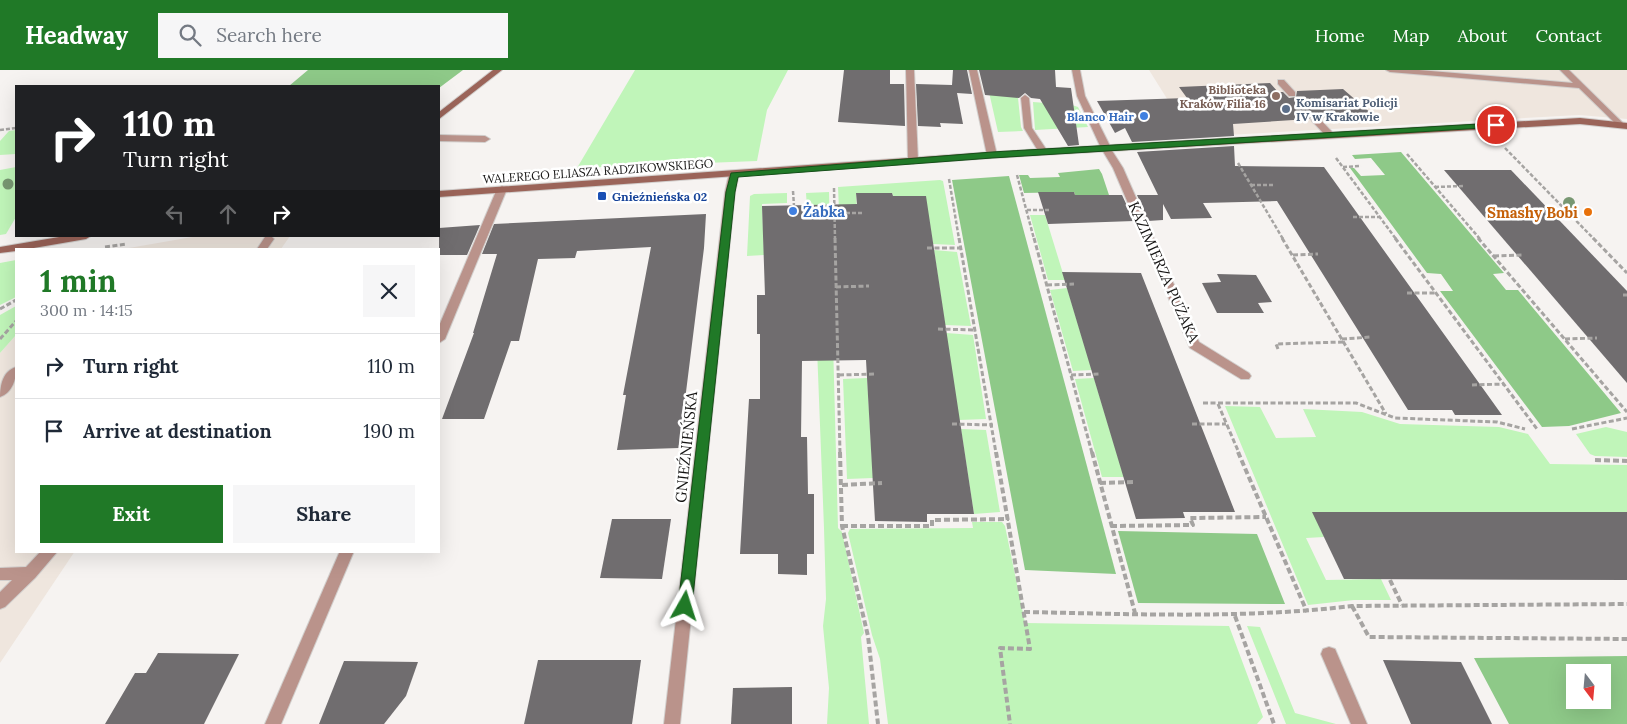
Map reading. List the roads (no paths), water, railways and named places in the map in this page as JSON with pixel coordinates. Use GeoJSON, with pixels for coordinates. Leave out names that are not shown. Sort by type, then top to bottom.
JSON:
{"type":"FeatureCollection","features":[{"type":"Feature","properties":{"kind":"street"},"geometry":{"type":"LineString","coordinates":[[440,115],[498,70]]}},
{"type":"Feature","properties":{"kind":"street"},"geometry":{"type":"LineString","coordinates":[[910,70],[912,160]]}},
{"type":"Feature","properties":{"kind":"street"},"geometry":{"type":"LineString","coordinates":[[973,70],[992,155]]}},
{"type":"Feature","properties":{"kind":"street","name":"KAZIMIERZA PUŻAKA"},"geometry":{"type":"LineString","coordinates":[[1076,70],[1082,96],[1106,148],[1118,168],[1194,345],[1245,376]]}},
{"type":"Feature","properties":{"kind":"street"},"geometry":{"type":"LineString","coordinates":[[1390,70],[1579,86]]}},
{"type":"Feature","properties":{"kind":"street"},"geometry":{"type":"LineString","coordinates":[[1564,70],[1579,86],[1626,126]]}},
{"type":"Feature","properties":{"kind":"street"},"geometry":{"type":"LineString","coordinates":[[1281,82],[1292,94]]}},
{"type":"Feature","properties":{"kind":"street"},"geometry":{"type":"LineString","coordinates":[[1026,98],[1028,128],[1043,152]]}},
{"type":"Feature","properties":{"kind":"street"},"geometry":{"type":"LineString","coordinates":[[1315,119],[1330,134]]}},
{"type":"Feature","properties":{"kind":"street","name":"WALEREGO ELIASZA RADZIKOWSKIEGO"},"geometry":{"type":"LineString","coordinates":[[440,194],[912,160],[1330,134],[1580,121],[1626,126]]}},
{"type":"Feature","properties":{"kind":"street"},"geometry":{"type":"LineString","coordinates":[[440,138],[485,139]]}},
{"type":"Feature","properties":{"kind":"street","name":"GNIEŹNIEŃSKA"},"geometry":{"type":"LineString","coordinates":[[672,724],[728,212],[734,174]]}},
{"type":"Feature","properties":{"kind":"street"},"geometry":{"type":"LineString","coordinates":[[440,337],[502,189]]}},
{"type":"Feature","properties":{"kind":"street"},"geometry":{"type":"LineString","coordinates":[[0,250],[80,237]]}},
{"type":"Feature","properties":{"kind":"street"},"geometry":{"type":"LineString","coordinates":[[263,248],[269,239]]}},
{"type":"Feature","properties":{"kind":"street"},"geometry":{"type":"LineString","coordinates":[[0,392],[15,372]]}},
{"type":"Feature","properties":{"kind":"street"},"geometry":{"type":"LineString","coordinates":[[0,602],[49,553]]}},
{"type":"Feature","properties":{"kind":"street"},"geometry":{"type":"LineString","coordinates":[[273,724],[346,553]]}},
{"type":"Feature","properties":{"kind":"street"},"geometry":{"type":"LineString","coordinates":[[0,574],[30,573]]}},
{"type":"Feature","properties":{"kind":"street"},"geometry":{"type":"LineString","coordinates":[[1328,654],[1359,724]]}},
{"type":"Feature","properties":{"kind":"place","name":"Biblioteka Kraków Filia 16"},"geometry":{"type":"Point","coordinates":[1276,96]}},
{"type":"Feature","properties":{"kind":"place","name":"Komisariat Policji IV w Krakowie"},"geometry":{"type":"Point","coordinates":[1286,109]}},
{"type":"Feature","properties":{"kind":"place","name":"Blanco Hair"},"geometry":{"type":"Point","coordinates":[1144,116]}},
{"type":"Feature","properties":{"kind":"place","name":"Gnieźnieńska 02"},"geometry":{"type":"Point","coordinates":[602,196]}},
{"type":"Feature","properties":{"kind":"place","name":"Żabka"},"geometry":{"type":"Point","coordinates":[793,211]}},
{"type":"Feature","properties":{"kind":"place","name":"Smashy Bobi"},"geometry":{"type":"Point","coordinates":[1588,212]}}]}
